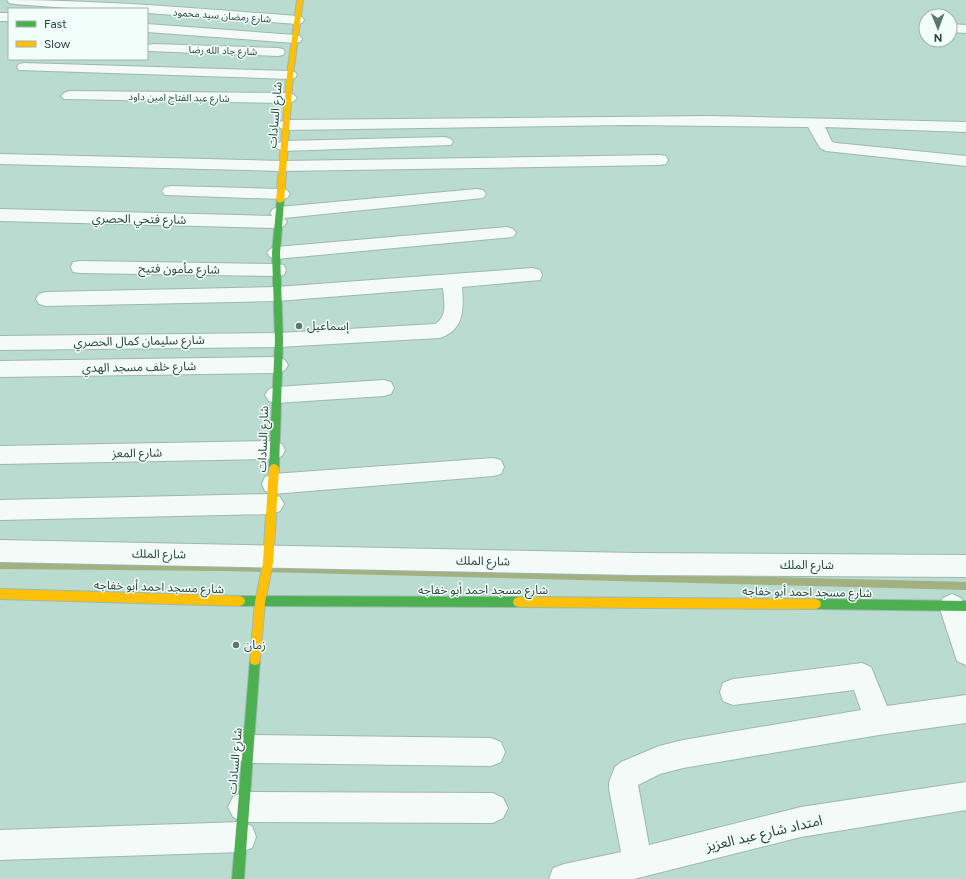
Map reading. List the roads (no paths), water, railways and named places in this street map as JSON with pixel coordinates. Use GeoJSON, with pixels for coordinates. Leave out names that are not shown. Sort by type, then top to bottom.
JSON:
{"type":"FeatureCollection","features":[{"type":"Feature","properties":{"kind":"street"},"geometry":{"type":"LineString","coordinates":[[14,0],[126,8]]}},
{"type":"Feature","properties":{"kind":"street","name":"شارع السادات"},"geometry":{"type":"LineString","coordinates":[[238,879],[260,602],[268,559],[273,494],[279,340],[276,262],[290,75],[300,0]]}},
{"type":"Feature","properties":{"kind":"street","name":"شارع رمضان سيد محمود"},"geometry":{"type":"LineString","coordinates":[[148,10],[298,20]]}},
{"type":"Feature","properties":{"kind":"street"},"geometry":{"type":"LineString","coordinates":[[148,28],[293,45]]}},
{"type":"Feature","properties":{"kind":"street","name":"شارع جاد الله رضا"},"geometry":{"type":"LineString","coordinates":[[153,48],[293,45]]}},
{"type":"Feature","properties":{"kind":"street"},"geometry":{"type":"LineString","coordinates":[[24,67],[290,75]]}},
{"type":"Feature","properties":{"kind":"street","name":"شارع عبد الفتاح امين داود"},"geometry":{"type":"LineString","coordinates":[[68,96],[289,98]]}},
{"type":"Feature","properties":{"kind":"street"},"geometry":{"type":"LineString","coordinates":[[286,125],[631,120],[814,122],[966,127]]}},
{"type":"Feature","properties":{"kind":"street"},"geometry":{"type":"LineString","coordinates":[[814,122],[826,145],[832,148],[966,161]]}},
{"type":"Feature","properties":{"kind":"street"},"geometry":{"type":"LineString","coordinates":[[284,146],[445,142]]}},
{"type":"Feature","properties":{"kind":"street"},"geometry":{"type":"LineString","coordinates":[[0,159],[282,166],[660,160]]}},
{"type":"Feature","properties":{"kind":"street"},"geometry":{"type":"LineString","coordinates":[[171,191],[281,194]]}},
{"type":"Feature","properties":{"kind":"street","name":"شارع فتحي الحصري"},"geometry":{"type":"LineString","coordinates":[[0,215],[279,218],[477,194]]}},
{"type":"Feature","properties":{"kind":"street","name":"شارع مأمون فتيح"},"geometry":{"type":"LineString","coordinates":[[80,267],[276,262],[507,233]]}},
{"type":"Feature","properties":{"kind":"street"},"geometry":{"type":"LineString","coordinates":[[46,299],[277,294],[532,275]]}},
{"type":"Feature","properties":{"kind":"street","name":"شارع سليمان كمال الحصري"},"geometry":{"type":"LineString","coordinates":[[0,343],[279,340],[439,331],[449,326],[454,317],[452,281]]}},
{"type":"Feature","properties":{"kind":"street","name":"شارع خلف مسجد الهدي"},"geometry":{"type":"LineString","coordinates":[[0,369],[278,365]]}},
{"type":"Feature","properties":{"kind":"street"},"geometry":{"type":"LineString","coordinates":[[276,395],[384,388]]}},
{"type":"Feature","properties":{"kind":"street","name":"شارع المعز"},"geometry":{"type":"LineString","coordinates":[[0,455],[274,450]]}},
{"type":"Feature","properties":{"kind":"street"},"geometry":{"type":"LineString","coordinates":[[0,510],[273,494],[493,467]]}},
{"type":"Feature","properties":{"kind":"street","name":"شارع الملك"},"geometry":{"type":"LineString","coordinates":[[0,551],[268,559],[628,564],[966,566]]}},
{"type":"Feature","properties":{"kind":"street","name":"شارع مسجد احمد أبو خفاجه"},"geometry":{"type":"LineString","coordinates":[[0,594],[260,602],[599,602],[959,606]]}},
{"type":"Feature","properties":{"kind":"street"},"geometry":{"type":"LineString","coordinates":[[959,606],[966,652]]}},
{"type":"Feature","properties":{"kind":"street"},"geometry":{"type":"LineString","coordinates":[[733,692],[862,676],[878,721]]}},
{"type":"Feature","properties":{"kind":"street"},"geometry":{"type":"LineString","coordinates":[[638,863],[623,789],[623,781],[627,774],[660,760],[683,754],[878,721],[966,709]]}},
{"type":"Feature","properties":{"kind":"street"},"geometry":{"type":"LineString","coordinates":[[248,749],[491,752]]}},
{"type":"Feature","properties":{"kind":"street","name":"امتداد شارع عبد العزيز"},"geometry":{"type":"LineString","coordinates":[[564,879],[638,863],[801,822],[966,796]]}},
{"type":"Feature","properties":{"kind":"street"},"geometry":{"type":"LineString","coordinates":[[243,807],[493,808]]}},
{"type":"Feature","properties":{"kind":"street"},"geometry":{"type":"LineString","coordinates":[[0,845],[241,837]]}},
{"type":"Feature","properties":{"kind":"waterway"},"geometry":{"type":"LineString","coordinates":[[0,566],[223,567],[966,586]]}},
{"type":"Feature","properties":{"kind":"place","name":"إسماعيل"},"geometry":{"type":"Point","coordinates":[299,326]}},
{"type":"Feature","properties":{"kind":"place","name":"زمان"},"geometry":{"type":"Point","coordinates":[236,645]}}]}
